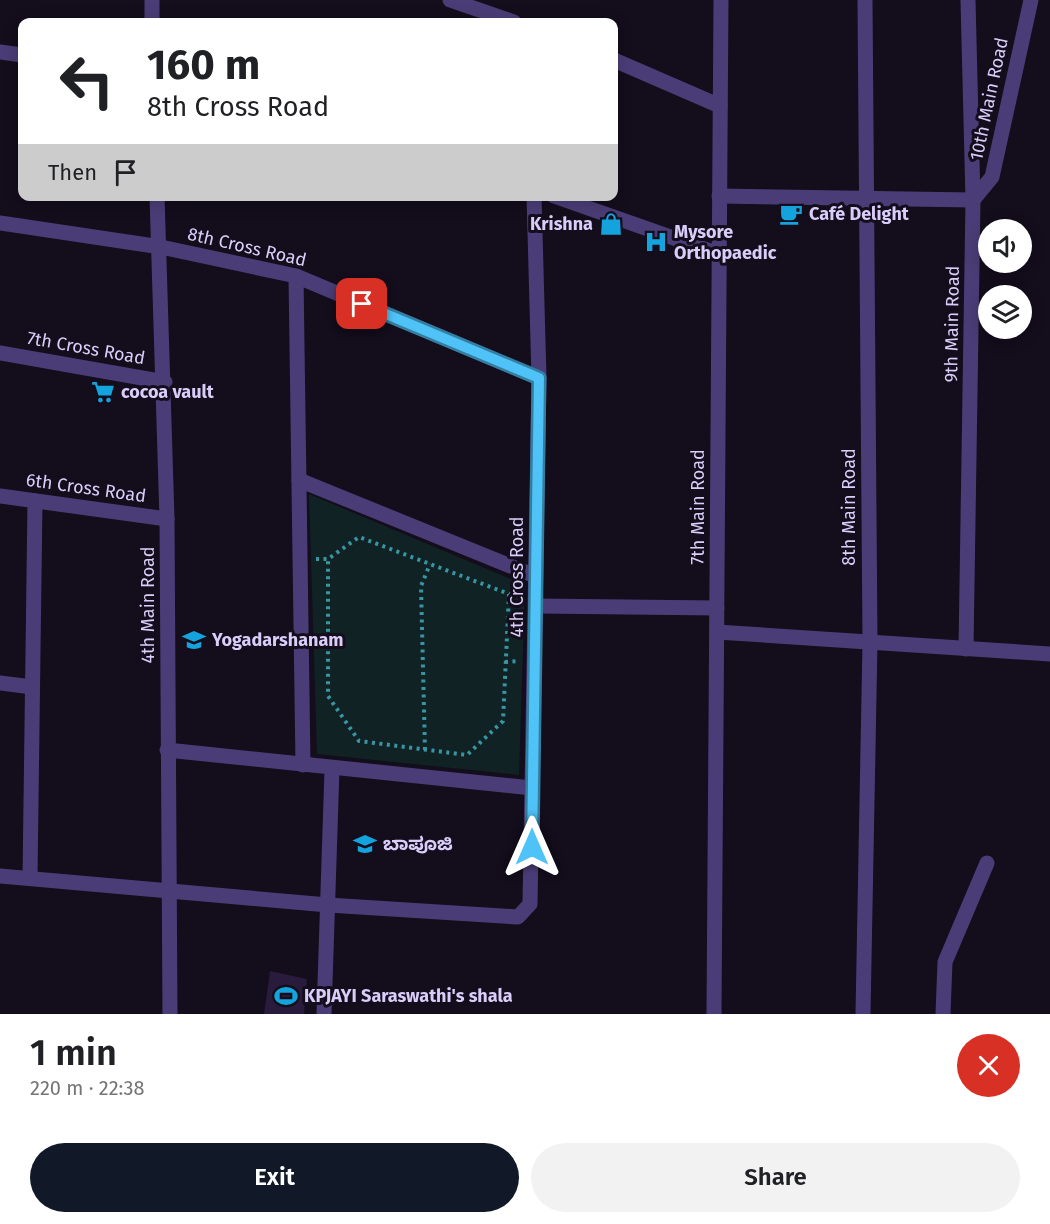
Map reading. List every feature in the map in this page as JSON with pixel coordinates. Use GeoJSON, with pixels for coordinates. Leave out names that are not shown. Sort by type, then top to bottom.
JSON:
{"type":"FeatureCollection","features":[{"type":"Feature","properties":{"kind":"street"},"geometry":{"type":"LineString","coordinates":[[152,0],[152,18]]}},
{"type":"Feature","properties":{"kind":"street"},"geometry":{"type":"LineString","coordinates":[[450,0],[502,18]]}},
{"type":"Feature","properties":{"kind":"street","name":"7th Main Road"},"geometry":{"type":"LineString","coordinates":[[714,1014],[721,0]]}},
{"type":"Feature","properties":{"kind":"street","name":"8th Main Road"},"geometry":{"type":"LineString","coordinates":[[863,1014],[870,642],[865,0]]}},
{"type":"Feature","properties":{"kind":"street","name":"9th Main Road"},"geometry":{"type":"LineString","coordinates":[[966,649],[973,200],[968,0]]}},
{"type":"Feature","properties":{"kind":"street","name":"10th Main Road"},"geometry":{"type":"LineString","coordinates":[[973,200],[992,177],[1031,0]]}},
{"type":"Feature","properties":{"kind":"street"},"geometry":{"type":"LineString","coordinates":[[0,52],[18,54]]}},
{"type":"Feature","properties":{"kind":"street"},"geometry":{"type":"LineString","coordinates":[[618,62],[720,106]]}},
{"type":"Feature","properties":{"kind":"street"},"geometry":{"type":"LineString","coordinates":[[719,196],[973,200]]}},
{"type":"Feature","properties":{"kind":"street","name":"4th Main Road"},"geometry":{"type":"LineString","coordinates":[[158,201],[167,519],[170,1014]]}},
{"type":"Feature","properties":{"kind":"street","name":"4th Cross Road"},"geometry":{"type":"LineString","coordinates":[[328,905],[518,917],[530,904],[537,606],[539,378],[534,201]]}},
{"type":"Feature","properties":{"kind":"street"},"geometry":{"type":"LineString","coordinates":[[568,201],[719,254]]}},
{"type":"Feature","properties":{"kind":"street","name":"8th Cross Road"},"geometry":{"type":"LineString","coordinates":[[0,223],[160,247],[296,276],[539,378]]}},
{"type":"Feature","properties":{"kind":"street"},"geometry":{"type":"LineString","coordinates":[[296,276],[303,765]]}},
{"type":"Feature","properties":{"kind":"street","name":"7th Cross Road"},"geometry":{"type":"LineString","coordinates":[[0,353],[165,382]]}},
{"type":"Feature","properties":{"kind":"street"},"geometry":{"type":"LineString","coordinates":[[299,480],[536,576]]}},
{"type":"Feature","properties":{"kind":"street","name":"6th Cross Road"},"geometry":{"type":"LineString","coordinates":[[0,496],[167,519]]}},
{"type":"Feature","properties":{"kind":"street"},"geometry":{"type":"LineString","coordinates":[[30,878],[36,501]]}},
{"type":"Feature","properties":{"kind":"street"},"geometry":{"type":"LineString","coordinates":[[537,606],[717,608]]}},
{"type":"Feature","properties":{"kind":"street"},"geometry":{"type":"LineString","coordinates":[[717,632],[1050,654]]}},
{"type":"Feature","properties":{"kind":"street"},"geometry":{"type":"LineString","coordinates":[[0,683],[32,687]]}},
{"type":"Feature","properties":{"kind":"street"},"geometry":{"type":"LineString","coordinates":[[167,750],[532,789]]}},
{"type":"Feature","properties":{"kind":"street"},"geometry":{"type":"LineString","coordinates":[[324,1014],[332,769]]}},
{"type":"Feature","properties":{"kind":"street"},"geometry":{"type":"LineString","coordinates":[[943,1014],[945,962],[987,863]]}},
{"type":"Feature","properties":{"kind":"street"},"geometry":{"type":"LineString","coordinates":[[0,876],[328,905]]}},
{"type":"Feature","properties":{"kind":"path"},"geometry":{"type":"LineString","coordinates":[[300,559],[328,559],[359,537],[509,594],[503,721],[467,755],[359,741],[328,696],[328,559]]}},
{"type":"Feature","properties":{"kind":"path"},"geometry":{"type":"LineString","coordinates":[[425,750],[421,586],[430,564]]}},
{"type":"Feature","properties":{"kind":"shaded area"},"geometry":{"type":"Polygon","coordinates":[[[309,494],[525,585],[519,775],[317,754],[309,494]]]}},
{"type":"Feature","properties":{"kind":"building","name":"KPJAYI Saraswathi's shala"},"geometry":{"type":"Polygon","coordinates":[[[270,971],[307,979],[304,1014],[264,1014],[270,971]]]}},
{"type":"Feature","properties":{"kind":"place","name":"Café Delight"},"geometry":{"type":"Point","coordinates":[791,214]}},
{"type":"Feature","properties":{"kind":"place","name":"Krishna"},"geometry":{"type":"Point","coordinates":[611,224]}},
{"type":"Feature","properties":{"kind":"place","name":"Mysore Orthopaedic"},"geometry":{"type":"Point","coordinates":[656,242]}},
{"type":"Feature","properties":{"kind":"place","name":"cocoa vault"},"geometry":{"type":"Point","coordinates":[103,392]}},
{"type":"Feature","properties":{"kind":"place","name":"Yogadarshanam"},"geometry":{"type":"Point","coordinates":[194,640]}},
{"type":"Feature","properties":{"kind":"place","name":"ಬಾಪೂಜಿ"},"geometry":{"type":"Point","coordinates":[365,844]}},
{"type":"Feature","properties":{"kind":"place","name":"KPJAYI Saraswathi's shala"},"geometry":{"type":"Point","coordinates":[286,996]}},
{"type":"Feature","properties":{"kind":"route"},"geometry":{"type":"LineString","coordinates":[[362,304],[539,378],[532,847]]}}]}
